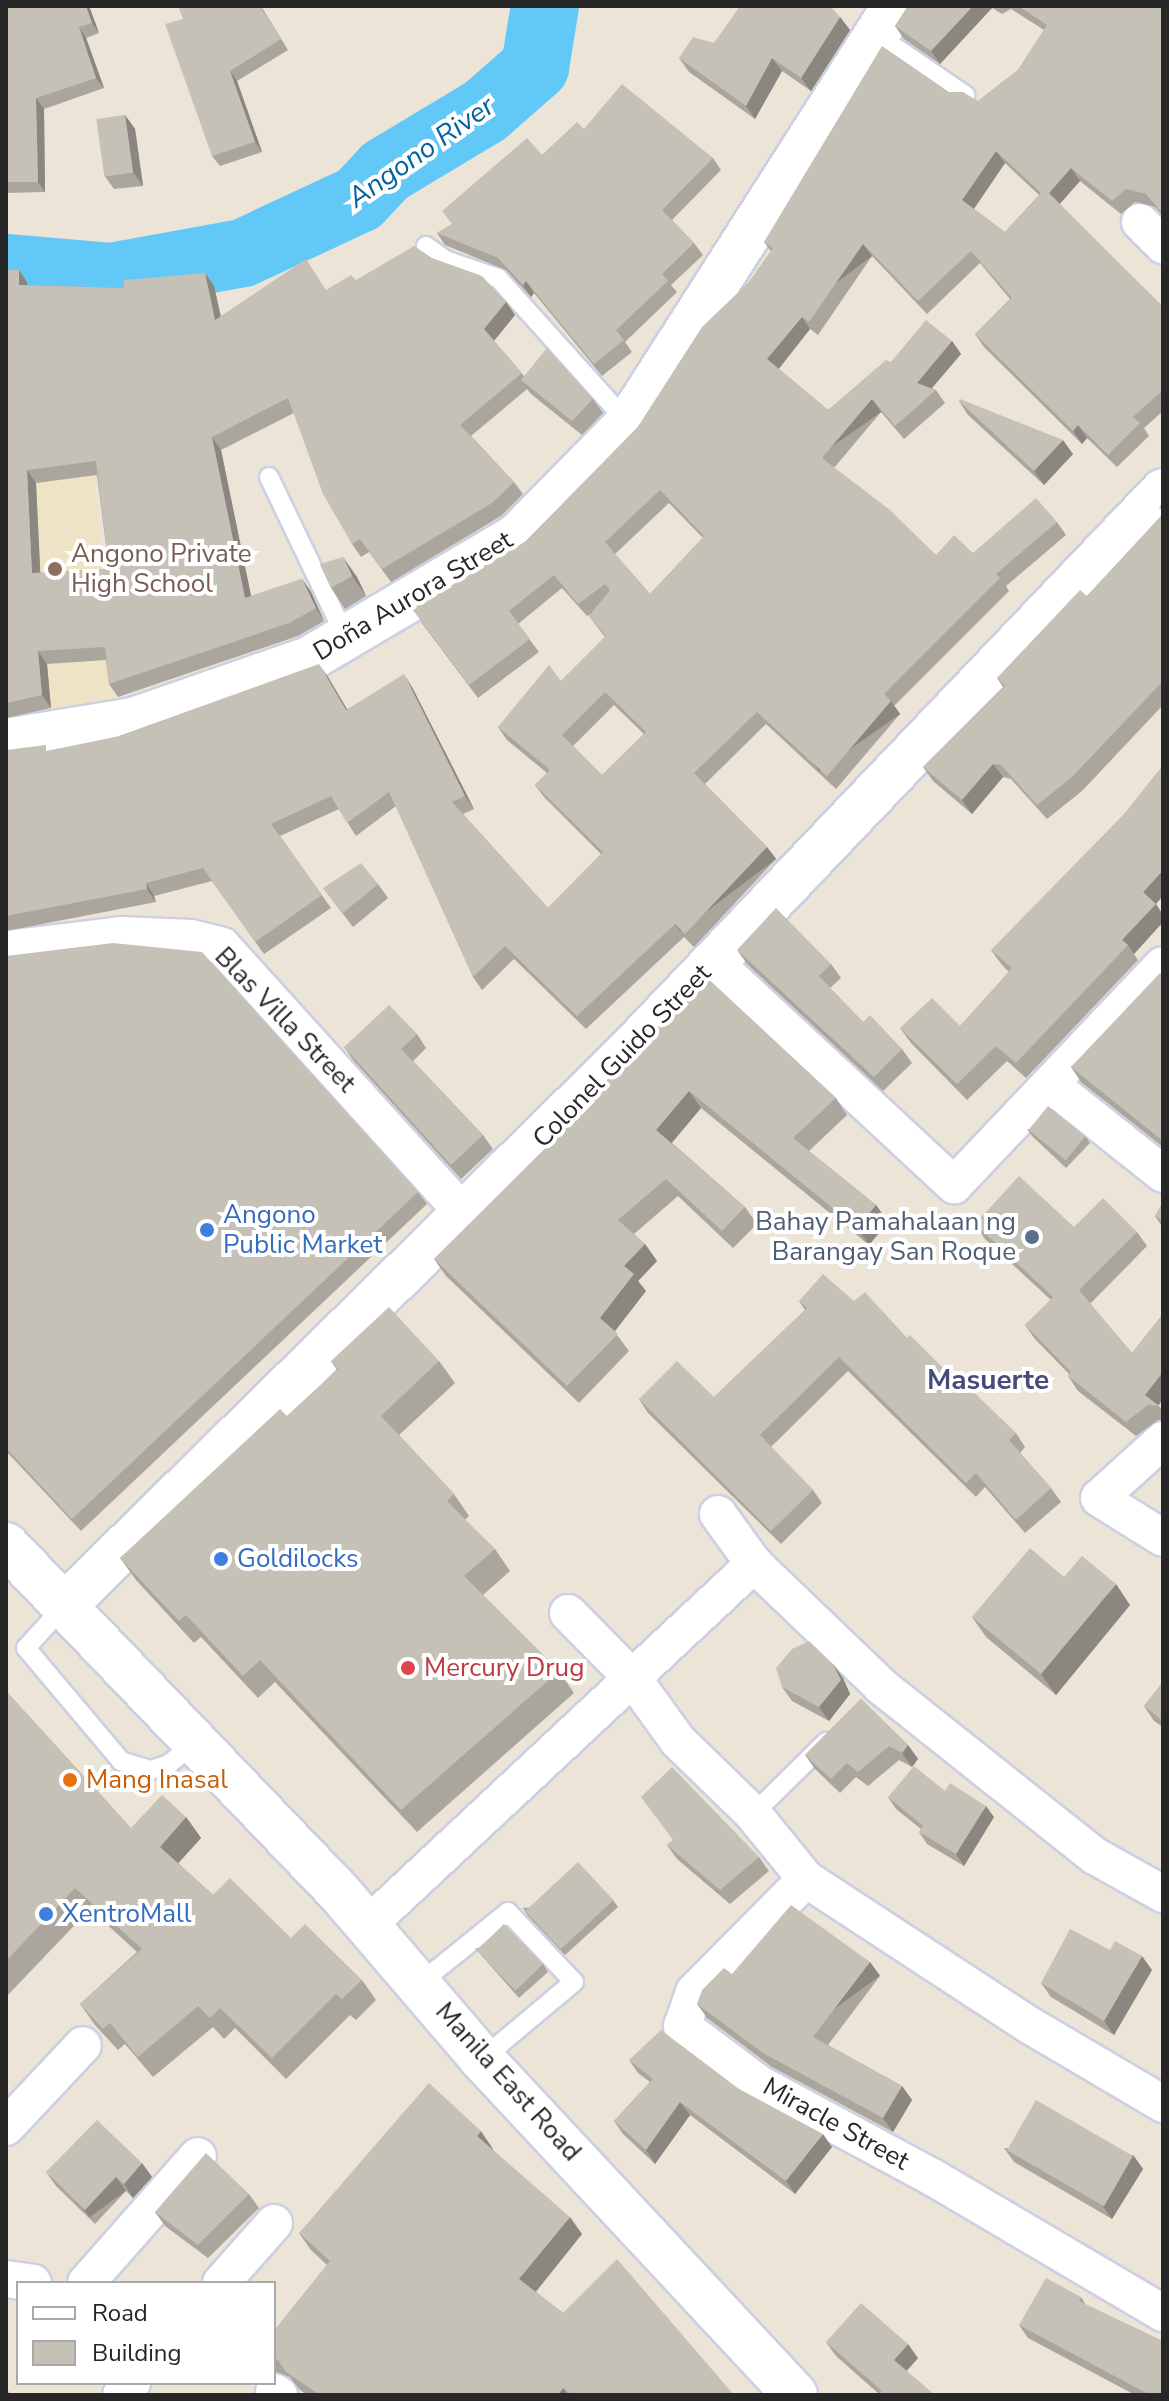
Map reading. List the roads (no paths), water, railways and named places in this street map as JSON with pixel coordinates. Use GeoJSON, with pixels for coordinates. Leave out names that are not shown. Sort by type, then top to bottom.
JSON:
{"type":"FeatureCollection","features":[{"type":"Feature","properties":{"kind":"street","name":"Doña Aurora Street"},"geometry":{"type":"LineString","coordinates":[[6,741],[133,720],[309,659],[517,536],[628,423],[886,20]]}},
{"type":"Feature","properties":{"kind":"street","name":"Colonel Guido Street"},"geometry":{"type":"LineString","coordinates":[[65,1605],[466,1216],[714,962],[1163,491]]}},
{"type":"Feature","properties":{"kind":"street","name":"Blas Villa Street"},"geometry":{"type":"LineString","coordinates":[[6,949],[121,935],[191,938],[222,946],[466,1216]]}},
{"type":"Feature","properties":{"kind":"street"},"geometry":{"type":"LineString","coordinates":[[714,962],[954,1185],[1163,965]]}},
{"type":"Feature","properties":{"kind":"street"},"geometry":{"type":"LineString","coordinates":[[1050,1084],[1163,1174]]}},
{"type":"Feature","properties":{"kind":"street"},"geometry":{"type":"LineString","coordinates":[[1163,1440],[1099,1498],[1163,1538]]}},
{"type":"Feature","properties":{"kind":"street"},"geometry":{"type":"LineString","coordinates":[[718,1514],[754,1564],[876,1691],[1095,1856],[1163,1894]]}},
{"type":"Feature","properties":{"kind":"street","name":"Manila East Road"},"geometry":{"type":"LineString","coordinates":[[6,1545],[368,1925],[482,2059],[795,2395]]}},
{"type":"Feature","properties":{"kind":"street"},"geometry":{"type":"LineString","coordinates":[[368,1925],[634,1680],[754,1564]]}},
{"type":"Feature","properties":{"kind":"street"},"geometry":{"type":"LineString","coordinates":[[568,1613],[634,1680],[678,1741],[753,1814],[806,1879],[1029,2025],[1163,2104]]}},
{"type":"Feature","properties":{"kind":"street","name":"Miracle Street"},"geometry":{"type":"LineString","coordinates":[[806,1879],[694,1992],[682,2026],[761,2085],[932,2177],[1163,2313]]}},
{"type":"Feature","properties":{"kind":"street"},"geometry":{"type":"LineString","coordinates":[[6,2127],[83,2045]]}},
{"type":"Feature","properties":{"kind":"street"},"geometry":{"type":"LineString","coordinates":[[88,2281],[198,2156]]}},
{"type":"Feature","properties":{"kind":"street"},"geometry":{"type":"LineString","coordinates":[[223,2281],[274,2223]]}},
{"type":"Feature","properties":{"kind":"lane"},"geometry":{"type":"LineString","coordinates":[[886,20],[965,95]]}},
{"type":"Feature","properties":{"kind":"lane"},"geometry":{"type":"LineString","coordinates":[[426,246],[445,260],[498,278],[628,423]]}},
{"type":"Feature","properties":{"kind":"lane"},"geometry":{"type":"LineString","coordinates":[[269,477],[346,638]]}},
{"type":"Feature","properties":{"kind":"lane"},"geometry":{"type":"LineString","coordinates":[[65,1605],[26,1648],[121,1761],[151,1770],[208,1757]]}},
{"type":"Feature","properties":{"kind":"lane"},"geometry":{"type":"LineString","coordinates":[[753,1814],[839,1728]]}},
{"type":"Feature","properties":{"kind":"lane"},"geometry":{"type":"LineString","coordinates":[[420,1983],[508,1912],[574,1982],[482,2059]]}},
{"type":"Feature","properties":{"kind":"waterway","name":"Angono River"},"geometry":{"type":"LineString","coordinates":[[6,268],[111,277],[243,253],[359,199],[385,171],[485,111],[535,67],[545,6]]}},
{"type":"Feature","properties":{"kind":"place","name":"Angono Private High School"},"geometry":{"type":"Point","coordinates":[55,569]}},
{"type":"Feature","properties":{"kind":"place","name":"Angono Public Market"},"geometry":{"type":"Point","coordinates":[207,1230]}},
{"type":"Feature","properties":{"kind":"place","name":"Bahay Pamahalaan ng Barangay San Roque"},"geometry":{"type":"Point","coordinates":[1032,1237]}},
{"type":"Feature","properties":{"kind":"place","name":"Goldilocks"},"geometry":{"type":"Point","coordinates":[221,1559]}},
{"type":"Feature","properties":{"kind":"place","name":"Mercury Drug"},"geometry":{"type":"Point","coordinates":[408,1668]}},
{"type":"Feature","properties":{"kind":"place","name":"Mang Inasal"},"geometry":{"type":"Point","coordinates":[70,1780]}},
{"type":"Feature","properties":{"kind":"place","name":"XentroMall"},"geometry":{"type":"Point","coordinates":[46,1914]}},
{"type":"Feature","properties":{"kind":"district","name":"Masuerte"},"geometry":{"type":"Point","coordinates":[988,1380]}}]}
